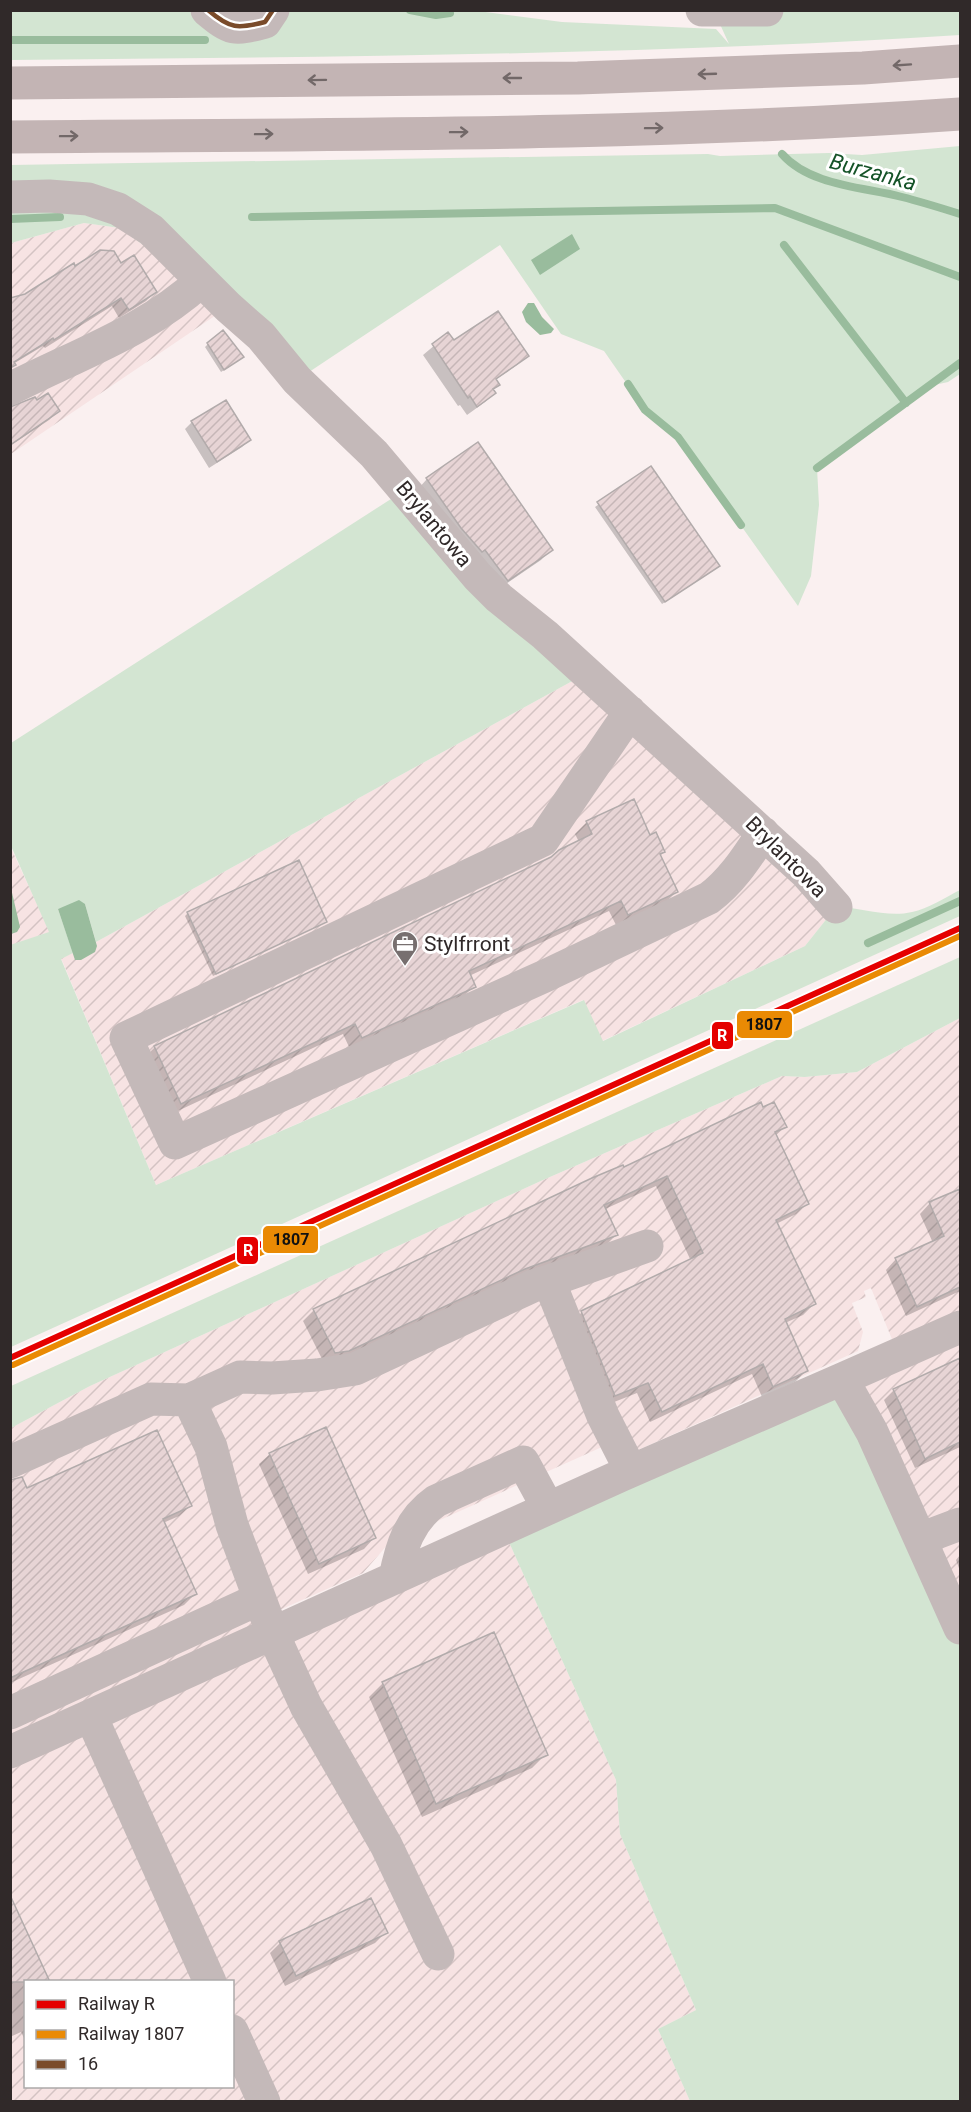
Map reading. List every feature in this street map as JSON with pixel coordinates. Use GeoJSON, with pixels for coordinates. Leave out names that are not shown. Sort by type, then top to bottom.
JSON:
{"type":"FeatureCollection","features":[{"type":"Feature","properties":{"kind":"highway"},"geometry":{"type":"LineString","coordinates":[[10,83],[578,78],[839,69],[960,61]]}},
{"type":"Feature","properties":{"kind":"highway"},"geometry":{"type":"LineString","coordinates":[[10,137],[645,128],[960,114]]}},
{"type":"Feature","properties":{"kind":"street"},"geometry":{"type":"LineString","coordinates":[[207,10],[224,25],[239,29],[265,22],[273,10]]}},
{"type":"Feature","properties":{"kind":"street"},"geometry":{"type":"LineString","coordinates":[[702,10],[767,10]]}},
{"type":"Feature","properties":{"kind":"street","name":"Brylantowa"},"geometry":{"type":"LineString","coordinates":[[10,197],[88,199],[118,209],[151,230],[261,336],[297,380],[374,454],[478,577],[763,833],[806,873],[836,908]]}},
{"type":"Feature","properties":{"kind":"street"},"geometry":{"type":"LineString","coordinates":[[10,389],[136,329],[180,300],[201,280]]}},
{"type":"Feature","properties":{"kind":"street"},"geometry":{"type":"LineString","coordinates":[[630,712],[543,840],[126,1038],[175,1143],[545,976],[709,898],[726,884],[763,833]]}},
{"type":"Feature","properties":{"kind":"street"},"geometry":{"type":"LineString","coordinates":[[10,1462],[151,1399],[189,1400],[240,1377],[272,1378],[317,1375],[356,1369],[533,1286],[647,1246]]}},
{"type":"Feature","properties":{"kind":"street"},"geometry":{"type":"LineString","coordinates":[[549,1281],[603,1416],[631,1471]]}},
{"type":"Feature","properties":{"kind":"street"},"geometry":{"type":"LineString","coordinates":[[10,1752],[548,1508],[960,1327]]}},
{"type":"Feature","properties":{"kind":"street"},"geometry":{"type":"LineString","coordinates":[[842,1379],[872,1432],[960,1628]]}},
{"type":"Feature","properties":{"kind":"street"},"geometry":{"type":"LineString","coordinates":[[189,1400],[211,1448],[232,1525],[273,1634],[306,1706],[386,1845],[438,1954]]}},
{"type":"Feature","properties":{"kind":"street"},"geometry":{"type":"LineString","coordinates":[[395,1578],[400,1550],[406,1536],[424,1510],[436,1502],[512,1467],[523,1462],[548,1508]]}},
{"type":"Feature","properties":{"kind":"street"},"geometry":{"type":"LineString","coordinates":[[920,1539],[960,1524]]}},
{"type":"Feature","properties":{"kind":"street"},"geometry":{"type":"LineString","coordinates":[[10,1713],[259,1599]]}},
{"type":"Feature","properties":{"kind":"street"},"geometry":{"type":"LineString","coordinates":[[91,1716],[209,1980]]}},
{"type":"Feature","properties":{"kind":"street"},"geometry":{"type":"LineString","coordinates":[[234,2035],[264,2102]]}},
{"type":"Feature","properties":{"kind":"shaded area"},"geometry":{"type":"Polygon","coordinates":[[[290,10],[478,11],[562,22],[716,29],[729,44],[714,11],[960,10],[960,35],[604,51],[11,60],[10,11],[189,11],[213,30],[288,15],[290,10]]]}},
{"type":"Feature","properties":{"kind":"shaded area"},"geometry":{"type":"Polygon","coordinates":[[[960,146],[960,374],[948,382],[930,386],[817,468],[819,505],[811,576],[798,606],[678,437],[645,410],[604,351],[561,334],[500,245],[297,380],[228,307],[120,228],[84,223],[11,243],[10,165],[708,154],[720,156],[829,153],[862,155],[960,146]]]}},
{"type":"Feature","properties":{"kind":"shaded area"},"geometry":{"type":"Polygon","coordinates":[[[84,223],[120,228],[228,307],[11,454],[11,243],[84,223]]]}},
{"type":"Feature","properties":{"kind":"shaded area"},"geometry":{"type":"Polygon","coordinates":[[[572,234],[580,249],[540,275],[531,260],[572,234]]]}},
{"type":"Feature","properties":{"kind":"shaded area"},"geometry":{"type":"Polygon","coordinates":[[[528,303],[534,303],[542,317],[554,329],[551,333],[540,335],[526,322],[522,312],[528,303]]]}},
{"type":"Feature","properties":{"kind":"shaded area"},"geometry":{"type":"Polygon","coordinates":[[[405,490],[587,673],[96,942],[85,904],[58,909],[73,953],[61,959],[156,1185],[584,1000],[603,1041],[805,946],[836,907],[903,914],[924,908],[960,890],[960,916],[11,1347],[10,945],[49,932],[11,846],[11,743],[405,490]]]}},
{"type":"Feature","properties":{"kind":"shaded area"},"geometry":{"type":"Polygon","coordinates":[[[587,673],[836,907],[805,946],[602,1041],[583,1000],[156,1185],[61,958],[73,953],[75,959],[97,946],[96,942],[587,673]]]}},
{"type":"Feature","properties":{"kind":"shaded area"},"geometry":{"type":"Polygon","coordinates":[[[10,846],[50,932],[11,945],[10,945],[10,846]]]}},
{"type":"Feature","properties":{"kind":"shaded area"},"geometry":{"type":"Polygon","coordinates":[[[10,884],[20,927],[17,932],[11,934],[10,884]]]}},
{"type":"Feature","properties":{"kind":"shaded area"},"geometry":{"type":"Polygon","coordinates":[[[79,900],[85,904],[97,946],[95,952],[81,960],[75,960],[58,909],[79,900]]]}},
{"type":"Feature","properties":{"kind":"shaded area"},"geometry":{"type":"Polygon","coordinates":[[[960,957],[960,1018],[857,1072],[805,1077],[782,1076],[543,1180],[90,1386],[11,1428],[11,1386],[960,957]]]}},
{"type":"Feature","properties":{"kind":"shaded area"},"geometry":{"type":"Polygon","coordinates":[[[960,1018],[960,1628],[842,1379],[898,1354],[871,1288],[864,1291],[866,1297],[852,1303],[863,1332],[858,1351],[625,1456],[602,1447],[389,1543],[363,1573],[266,1616],[272,1633],[503,1529],[616,1780],[620,1834],[696,2010],[658,2029],[690,2101],[11,2101],[11,1428],[90,1386],[543,1180],[782,1076],[805,1077],[857,1072],[960,1018]]]}},
{"type":"Feature","properties":{"kind":"shaded area"},"geometry":{"type":"Polygon","coordinates":[[[842,1379],[960,1628],[960,2101],[690,2101],[658,2029],[696,2010],[620,1834],[616,1780],[503,1529],[842,1379]]]}},
{"type":"Feature","properties":{"kind":"building"},"geometry":{"type":"Polygon","coordinates":[[[100,250],[114,251],[121,263],[134,255],[157,292],[129,310],[121,298],[14,362],[16,365],[10,368],[10,298],[25,294],[74,263],[75,266],[100,250]]]}},
{"type":"Feature","properties":{"kind":"building"},"geometry":{"type":"Polygon","coordinates":[[[498,311],[529,356],[496,379],[500,385],[493,389],[496,393],[477,407],[470,396],[468,398],[432,344],[448,332],[454,340],[498,311]]]}},
{"type":"Feature","properties":{"kind":"building"},"geometry":{"type":"Polygon","coordinates":[[[223,330],[244,357],[224,370],[207,343],[223,330]]]}},
{"type":"Feature","properties":{"kind":"building"},"geometry":{"type":"Polygon","coordinates":[[[48,393],[60,411],[10,445],[10,407],[35,397],[37,400],[48,393]]]}},
{"type":"Feature","properties":{"kind":"building"},"geometry":{"type":"Polygon","coordinates":[[[226,400],[251,440],[217,462],[191,421],[226,400]]]}},
{"type":"Feature","properties":{"kind":"building"},"geometry":{"type":"Polygon","coordinates":[[[478,442],[553,550],[508,581],[485,550],[482,552],[461,528],[426,478],[478,442]]]}},
{"type":"Feature","properties":{"kind":"building"},"geometry":{"type":"Polygon","coordinates":[[[651,466],[720,566],[665,602],[597,502],[651,466]]]}},
{"type":"Feature","properties":{"kind":"building"},"geometry":{"type":"Polygon","coordinates":[[[634,799],[650,835],[656,832],[665,852],[660,854],[678,892],[628,915],[621,901],[469,971],[476,987],[362,1038],[355,1024],[181,1104],[154,1046],[551,857],[559,850],[592,834],[586,821],[634,799]]]}},
{"type":"Feature","properties":{"kind":"building"},"geometry":{"type":"Polygon","coordinates":[[[299,860],[327,922],[216,974],[187,912],[299,860]]]}},
{"type":"Feature","properties":{"kind":"building"},"geometry":{"type":"Polygon","coordinates":[[[761,1102],[763,1107],[774,1102],[787,1127],[775,1132],[809,1204],[776,1220],[816,1304],[785,1319],[808,1371],[773,1387],[763,1364],[662,1412],[648,1383],[615,1396],[581,1311],[703,1253],[667,1176],[604,1205],[618,1235],[525,1269],[349,1351],[335,1353],[313,1309],[592,1178],[623,1165],[624,1167],[761,1102]]]}},
{"type":"Feature","properties":{"kind":"building"},"geometry":{"type":"Polygon","coordinates":[[[960,1189],[960,1287],[917,1307],[895,1258],[944,1236],[929,1202],[960,1189]]]}},
{"type":"Feature","properties":{"kind":"building"},"geometry":{"type":"Polygon","coordinates":[[[960,1358],[960,1442],[925,1459],[893,1389],[960,1358]]]}},
{"type":"Feature","properties":{"kind":"building"},"geometry":{"type":"Polygon","coordinates":[[[326,1427],[376,1538],[319,1564],[269,1453],[326,1427]]]}},
{"type":"Feature","properties":{"kind":"building"},"geometry":{"type":"Polygon","coordinates":[[[157,1430],[192,1506],[163,1519],[197,1594],[10,1678],[10,1480],[22,1477],[27,1488],[157,1430]]]}},
{"type":"Feature","properties":{"kind":"building"},"geometry":{"type":"Polygon","coordinates":[[[494,1632],[548,1755],[436,1804],[382,1682],[494,1632]]]}},
{"type":"Feature","properties":{"kind":"building"},"geometry":{"type":"Polygon","coordinates":[[[10,1895],[49,1980],[10,1982],[10,1895]]]}},
{"type":"Feature","properties":{"kind":"building"},"geometry":{"type":"Polygon","coordinates":[[[371,1898],[388,1933],[296,1976],[279,1941],[371,1898]]]}},
{"type":"Feature","properties":{"kind":"waterway"},"geometry":{"type":"LineString","coordinates":[[410,10],[436,15],[450,13]]}},
{"type":"Feature","properties":{"kind":"waterway"},"geometry":{"type":"LineString","coordinates":[[10,40],[205,40]]}},
{"type":"Feature","properties":{"kind":"waterway","name":"Burzanka"},"geometry":{"type":"LineString","coordinates":[[782,154],[794,165],[822,179],[902,197],[960,214]]}},
{"type":"Feature","properties":{"kind":"waterway"},"geometry":{"type":"LineString","coordinates":[[252,217],[775,208],[960,277]]}},
{"type":"Feature","properties":{"kind":"waterway"},"geometry":{"type":"LineString","coordinates":[[10,219],[60,217]]}},
{"type":"Feature","properties":{"kind":"waterway"},"geometry":{"type":"LineString","coordinates":[[784,245],[906,403]]}},
{"type":"Feature","properties":{"kind":"waterway"},"geometry":{"type":"LineString","coordinates":[[817,468],[960,363]]}},
{"type":"Feature","properties":{"kind":"waterway"},"geometry":{"type":"LineString","coordinates":[[628,384],[645,410],[678,437],[741,525]]}},
{"type":"Feature","properties":{"kind":"waterway"},"geometry":{"type":"LineString","coordinates":[[868,943],[960,901]]}},
{"type":"Feature","properties":{"kind":"rail line","name":"R"},"geometry":{"type":"LineString","coordinates":[[10,1358],[960,928]]}},
{"type":"Feature","properties":{"kind":"rail line","name":"1807"},"geometry":{"type":"LineString","coordinates":[[13,1365],[960,936]]}},
{"type":"Feature","properties":{"kind":"transit line","name":"16"},"geometry":{"type":"LineString","coordinates":[[208,10],[222,21],[235,26],[265,22],[273,10]]}},
{"type":"Feature","properties":{"kind":"place","name":"Stylfrront"},"geometry":{"type":"Point","coordinates":[405,967]}}]}
